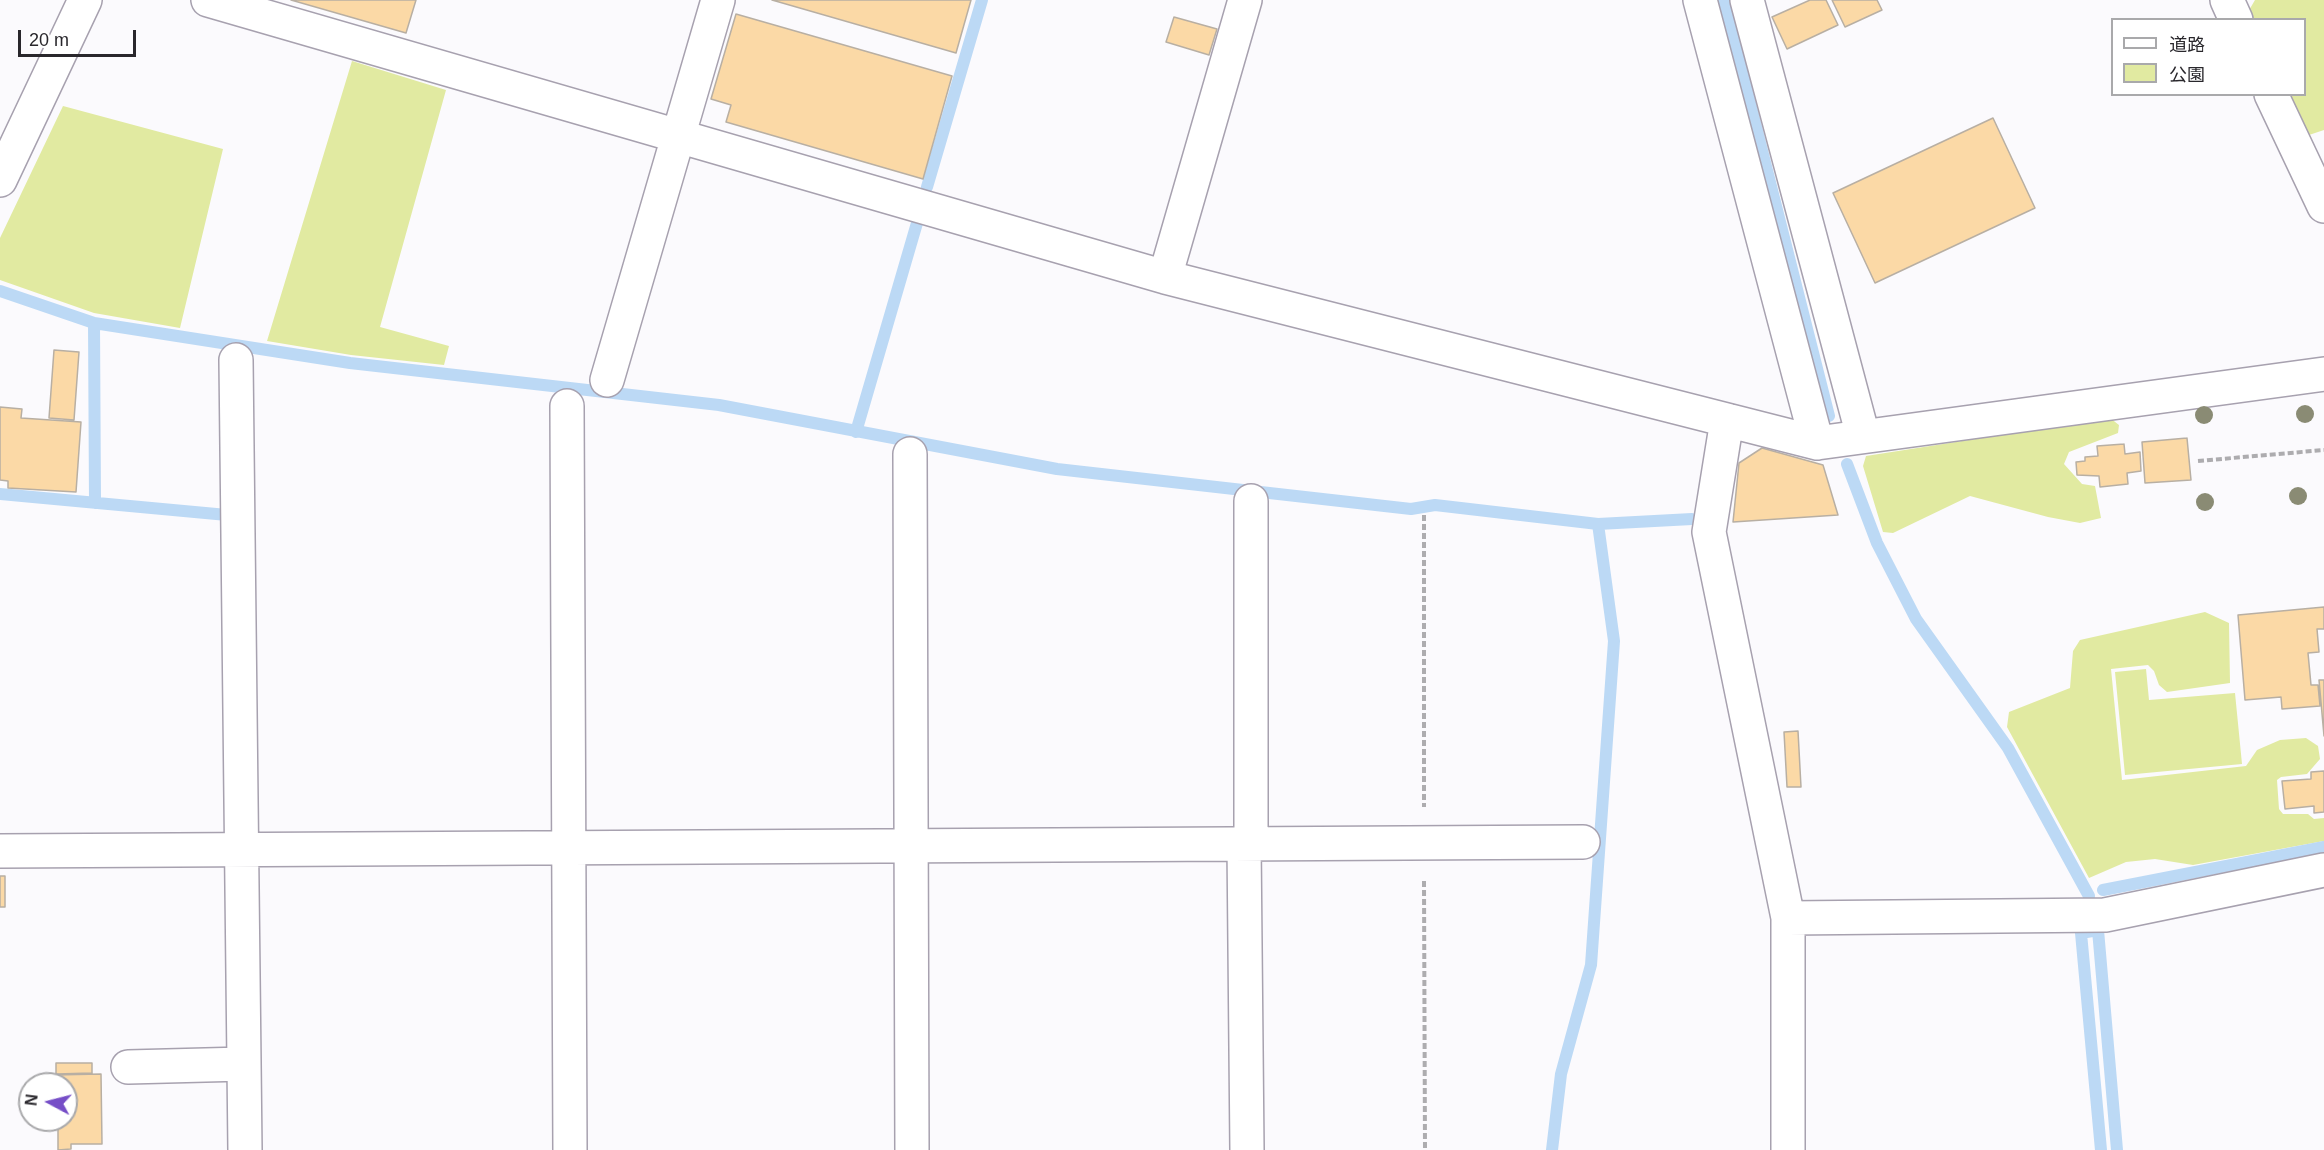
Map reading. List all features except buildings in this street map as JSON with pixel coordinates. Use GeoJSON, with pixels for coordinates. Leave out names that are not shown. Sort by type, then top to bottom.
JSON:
{"type":"FeatureCollection","features":[{"type":"Feature","properties":{"kind":"street"},"geometry":{"type":"LineString","coordinates":[[0,180],[85,0]]}},
{"type":"Feature","properties":{"kind":"street"},"geometry":{"type":"LineString","coordinates":[[207,0],[1165,277],[1817,442],[2324,374]]}},
{"type":"Feature","properties":{"kind":"street"},"geometry":{"type":"LineString","coordinates":[[607,380],[718,0]]}},
{"type":"Feature","properties":{"kind":"street"},"geometry":{"type":"LineString","coordinates":[[1165,277],[1245,0]]}},
{"type":"Feature","properties":{"kind":"street"},"geometry":{"type":"LineString","coordinates":[[1700,0],[1817,442]]}},
{"type":"Feature","properties":{"kind":"street"},"geometry":{"type":"LineString","coordinates":[[1747,0],[1863,436]]}},
{"type":"Feature","properties":{"kind":"street"},"geometry":{"type":"LineString","coordinates":[[2227,0],[2235,18]]}},
{"type":"Feature","properties":{"kind":"street"},"geometry":{"type":"LineString","coordinates":[[2272,96],[2324,206]]}},
{"type":"Feature","properties":{"kind":"street"},"geometry":{"type":"LineString","coordinates":[[236,360],[245,1150]]}},
{"type":"Feature","properties":{"kind":"street"},"geometry":{"type":"LineString","coordinates":[[567,406],[570,1150]]}},
{"type":"Feature","properties":{"kind":"street"},"geometry":{"type":"LineString","coordinates":[[1727,420],[1709,532],[1788,918],[1788,1150]]}},
{"type":"Feature","properties":{"kind":"street"},"geometry":{"type":"LineString","coordinates":[[910,454],[912,1150]]}},
{"type":"Feature","properties":{"kind":"street"},"geometry":{"type":"LineString","coordinates":[[1247,1150],[1251,501]]}},
{"type":"Feature","properties":{"kind":"street"},"geometry":{"type":"LineString","coordinates":[[0,851],[1583,842]]}},
{"type":"Feature","properties":{"kind":"street"},"geometry":{"type":"LineString","coordinates":[[1788,918],[2105,915],[2324,870]]}},
{"type":"Feature","properties":{"kind":"street"},"geometry":{"type":"LineString","coordinates":[[128,1067],[244,1064]]}},
{"type":"Feature","properties":{"kind":"path"},"geometry":{"type":"LineString","coordinates":[[2198,461],[2324,450]]}},
{"type":"Feature","properties":{"kind":"green space"},"geometry":{"type":"Polygon","coordinates":[[[2255,0],[2324,0],[2324,130],[2309,135],[2290,96],[2306,96],[2306,18],[2251,18],[2248,12],[2255,0]]]}},
{"type":"Feature","properties":{"kind":"green space"},"geometry":{"type":"Polygon","coordinates":[[[352,61],[446,90],[380,327],[449,346],[444,365],[351,355],[267,341],[352,61]]]}},
{"type":"Feature","properties":{"kind":"green space"},"geometry":{"type":"Polygon","coordinates":[[[63,106],[223,149],[180,328],[94,313],[0,280],[0,238],[63,106]]]}},
{"type":"Feature","properties":{"kind":"green space"},"geometry":{"type":"Polygon","coordinates":[[[2110,418],[2119,425],[2118,433],[2069,452],[2064,464],[2082,484],[2095,486],[2101,518],[2080,523],[2048,517],[1970,496],[1893,533],[1883,532],[1863,466],[1866,456],[2110,418]]]}},
{"type":"Feature","properties":{"kind":"green space"},"geometry":{"type":"Polygon","coordinates":[[[2205,612],[2229,623],[2230,683],[2167,692],[2159,685],[2154,671],[2148,665],[2111,669],[2122,780],[2246,766],[2257,750],[2280,740],[2306,738],[2318,746],[2320,759],[2307,774],[2281,777],[2277,780],[2279,809],[2283,814],[2308,814],[2314,819],[2324,818],[2324,841],[2193,865],[2155,859],[2126,862],[2089,878],[2007,727],[2009,712],[2070,688],[2073,651],[2080,640],[2205,612]]]}},
{"type":"Feature","properties":{"kind":"green space"},"geometry":{"type":"Polygon","coordinates":[[[2146,669],[2149,700],[2235,693],[2242,764],[2125,775],[2115,672],[2146,669]]]}},
{"type":"Feature","properties":{"kind":"waterway"},"geometry":{"type":"LineString","coordinates":[[927,187],[982,0]]}},
{"type":"Feature","properties":{"kind":"waterway"},"geometry":{"type":"LineString","coordinates":[[1724,0],[1829,416]]}},
{"type":"Feature","properties":{"kind":"waterway"},"geometry":{"type":"LineString","coordinates":[[856,432],[917,223]]}},
{"type":"Feature","properties":{"kind":"waterway"},"geometry":{"type":"LineString","coordinates":[[0,291],[94,323],[350,363],[719,405],[1057,469],[1411,509],[1435,505],[1598,524]]}},
{"type":"Feature","properties":{"kind":"waterway"},"geometry":{"type":"LineString","coordinates":[[94,323],[95,503]]}},
{"type":"Feature","properties":{"kind":"waterway"},"geometry":{"type":"LineString","coordinates":[[1847,464],[1877,543],[1916,619],[2008,748],[2089,896]]}},
{"type":"Feature","properties":{"kind":"waterway"},"geometry":{"type":"LineString","coordinates":[[0,494],[227,515],[227,525]]}},
{"type":"Feature","properties":{"kind":"waterway"},"geometry":{"type":"LineString","coordinates":[[1552,1150],[1561,1074],[1591,965],[1614,641],[1598,524],[1692,519]]}},
{"type":"Feature","properties":{"kind":"waterway"},"geometry":{"type":"LineString","coordinates":[[2103,890],[2324,847]]}},
{"type":"Feature","properties":{"kind":"waterway"},"geometry":{"type":"LineString","coordinates":[[2101,1150],[2081,933],[2098,930],[2117,1150]]}}]}
